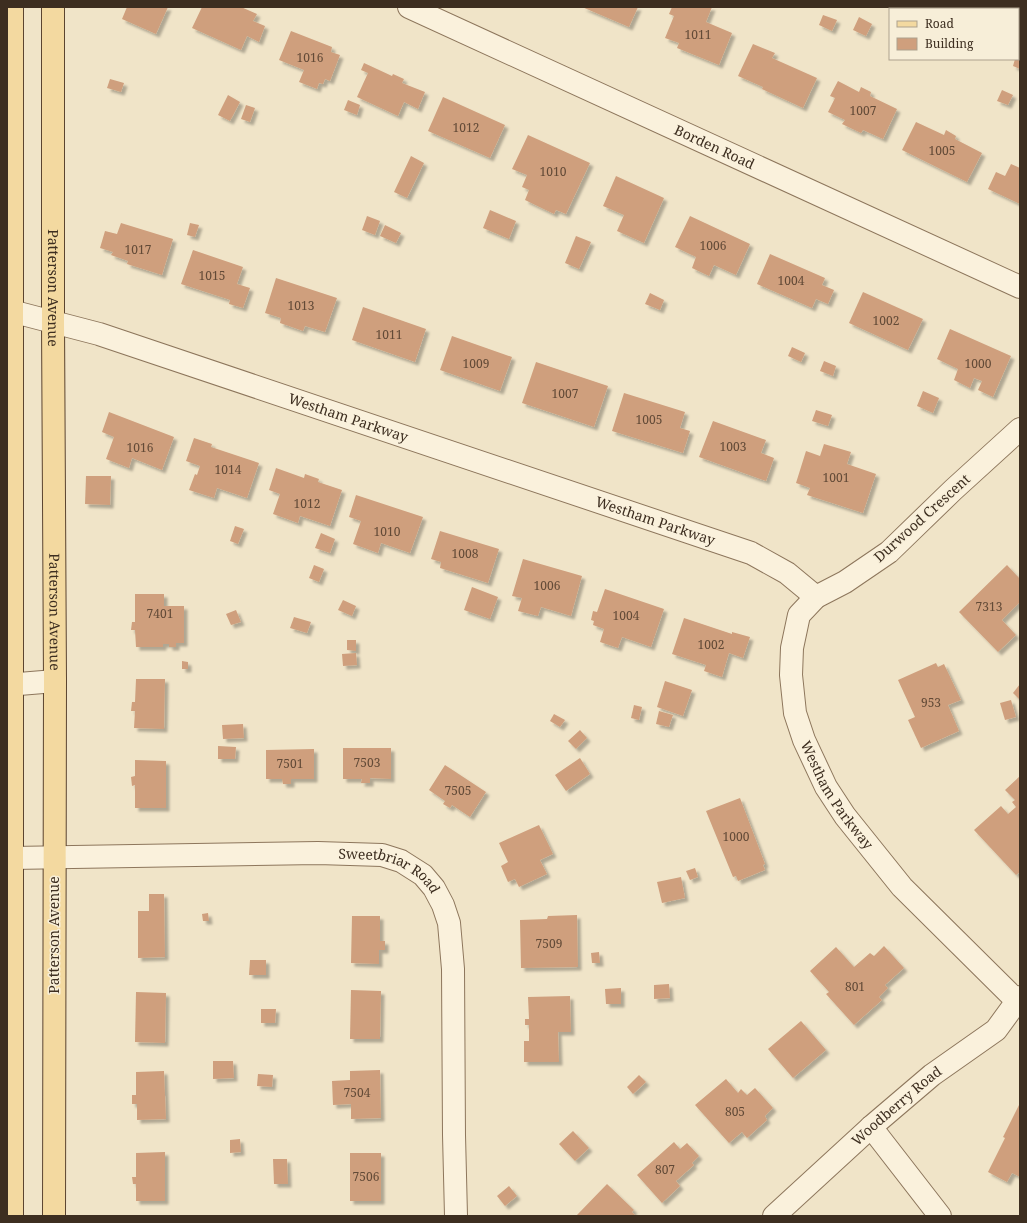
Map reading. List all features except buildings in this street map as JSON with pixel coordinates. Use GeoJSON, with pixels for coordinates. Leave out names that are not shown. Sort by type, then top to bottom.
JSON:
{"type":"FeatureCollection","features":[{"type":"Feature","properties":{"kind":"main road"},"geometry":{"type":"LineString","coordinates":[[12,7],[10,311],[12,1216]]}},
{"type":"Feature","properties":{"kind":"main road","name":"Patterson Avenue"},"geometry":{"type":"LineString","coordinates":[[53,7],[55,681],[54,1216]]}},
{"type":"Feature","properties":{"kind":"street","name":"Borden Road"},"geometry":{"type":"LineString","coordinates":[[409,7],[1020,286]]}},
{"type":"Feature","properties":{"kind":"street","name":"Westham Parkway"},"geometry":{"type":"LineString","coordinates":[[10,311],[99,334],[751,553],[787,573],[816,596],[799,615],[792,648],[791,676],[795,714],[804,740],[826,787],[845,816],[902,887],[1019,1001]]}},
{"type":"Feature","properties":{"kind":"street","name":"Durwood Crescent"},"geometry":{"type":"LineString","coordinates":[[816,596],[845,582],[889,552],[953,490],[1020,429]]}},
{"type":"Feature","properties":{"kind":"street"},"geometry":{"type":"LineString","coordinates":[[10,685],[55,681]]}},
{"type":"Feature","properties":{"kind":"street","name":"Sweetbriar Road"},"geometry":{"type":"LineString","coordinates":[[12,858],[318,853],[382,855],[401,861],[423,875],[434,888],[443,905],[449,923],[452,969],[456,1216]]}},
{"type":"Feature","properties":{"kind":"street","name":"Woodberry Road"},"geometry":{"type":"LineString","coordinates":[[774,1216],[871,1127],[932,1075],[996,1030],[1019,1001]]}},
{"type":"Feature","properties":{"kind":"street"},"geometry":{"type":"LineString","coordinates":[[871,1127],[940,1216]]}}]}
